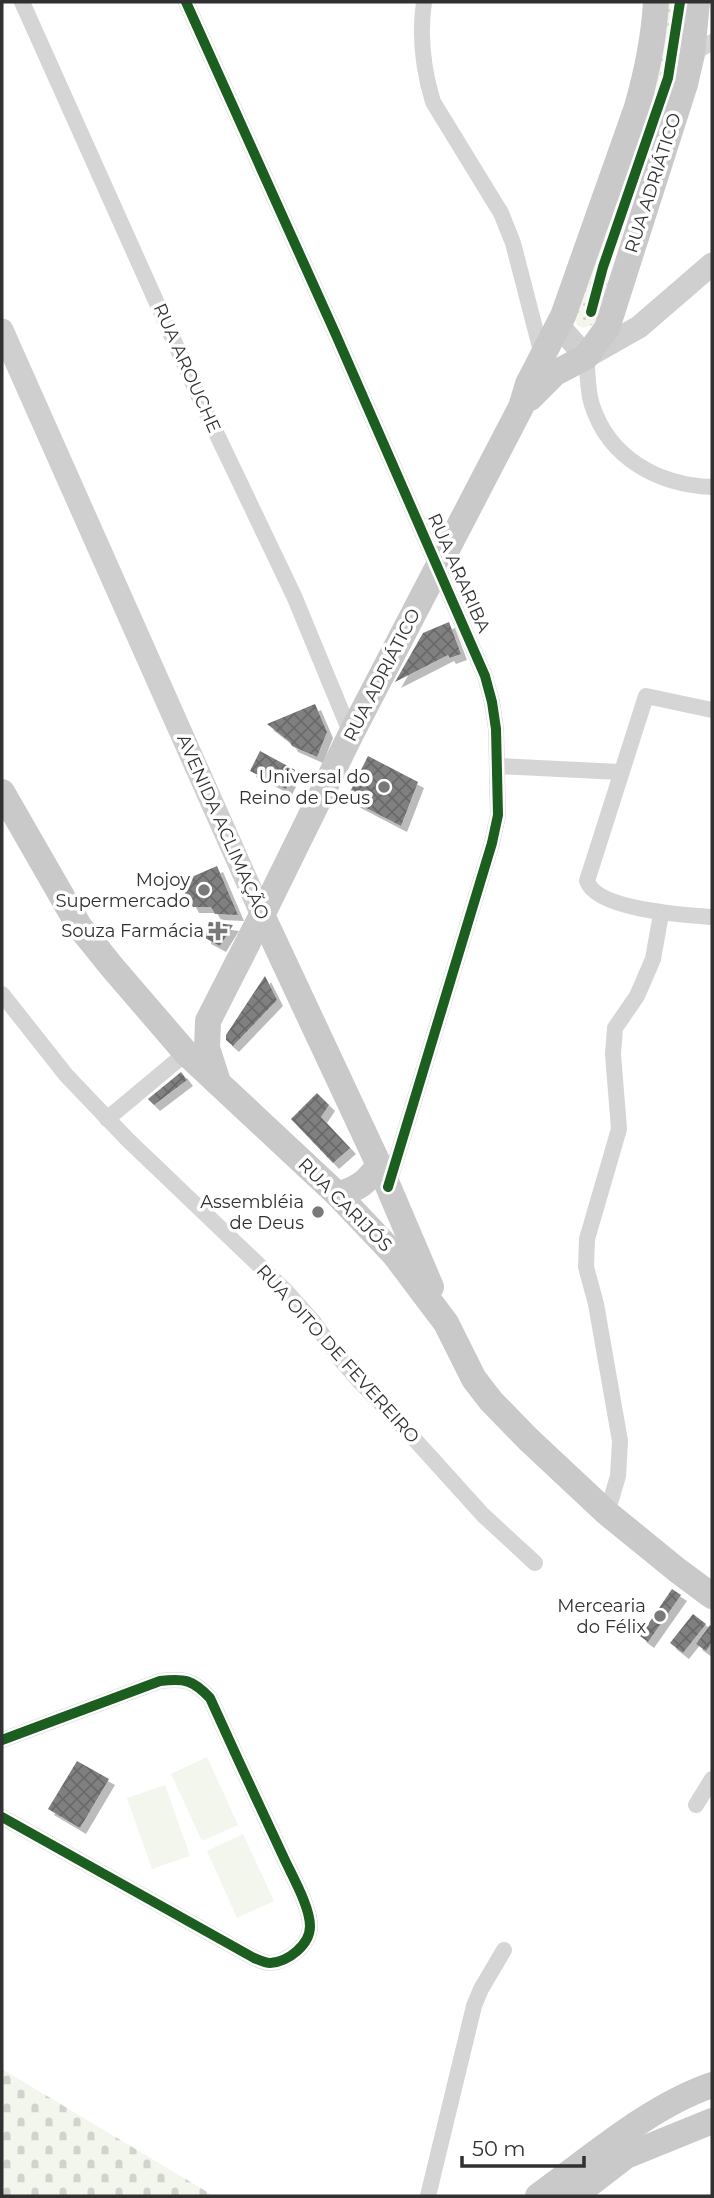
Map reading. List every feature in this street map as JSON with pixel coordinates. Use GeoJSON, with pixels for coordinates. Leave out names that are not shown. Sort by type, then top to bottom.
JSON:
{"type":"FeatureCollection","features":[{"type":"Feature","properties":{"kind":"main road","name":"RUA ADRIÁTICO"},"geometry":{"type":"LineString","coordinates":[[521,407],[555,373],[574,342],[647,71],[656,2]]}},
{"type":"Feature","properties":{"kind":"main road","name":"RUA ADRIÁTICO"},"geometry":{"type":"LineString","coordinates":[[218,1082],[207,1048],[208,1021],[351,734],[521,407],[528,384],[543,357],[607,328],[685,83],[702,48],[697,2]]}},
{"type":"Feature","properties":{"kind":"main road","name":"RUA CARIJÓS"},"geometry":{"type":"LineString","coordinates":[[2,792],[79,926],[186,1053],[338,1195],[394,1255],[446,1323],[474,1379],[491,1401],[607,1513],[712,1596]]}},
{"type":"Feature","properties":{"kind":"main road","name":"AVENIDA ACLIMAÇÃO"},"geometry":{"type":"LineString","coordinates":[[262,915],[384,1176],[446,1323]]}},
{"type":"Feature","properties":{"kind":"main road"},"geometry":{"type":"LineString","coordinates":[[152,1015],[183,1026],[208,1021]]}},
{"type":"Feature","properties":{"kind":"main road"},"geometry":{"type":"LineString","coordinates":[[338,1195],[361,1186],[368,1180],[384,1176]]}},
{"type":"Feature","properties":{"kind":"main road"},"geometry":{"type":"LineString","coordinates":[[538,2196],[654,2112],[691,2092],[712,2085]]}},
{"type":"Feature","properties":{"kind":"main road"},"geometry":{"type":"LineString","coordinates":[[574,2196],[626,2156],[712,2121]]}},
{"type":"Feature","properties":{"kind":"street","name":"RUA AROUCHE"},"geometry":{"type":"LineString","coordinates":[[22,2],[199,397],[294,596],[351,734]]}},
{"type":"Feature","properties":{"kind":"street","name":"RUA ARARIBA"},"geometry":{"type":"LineString","coordinates":[[186,2],[438,566],[485,676],[492,702],[496,729],[498,815],[492,843],[384,1176]]}},
{"type":"Feature","properties":{"kind":"street"},"geometry":{"type":"LineString","coordinates":[[424,2],[421,40],[427,83],[433,102],[501,212],[513,243],[543,357]]}},
{"type":"Feature","properties":{"kind":"street"},"geometry":{"type":"LineString","coordinates":[[712,264],[639,327],[574,342],[595,413],[609,440],[625,457],[647,471],[669,480],[712,487]]}},
{"type":"Feature","properties":{"kind":"street"},"geometry":{"type":"LineString","coordinates":[[607,328],[633,315],[659,308]]}},
{"type":"Feature","properties":{"kind":"street","name":"AVENIDA ACLIMAÇÃO"},"geometry":{"type":"LineString","coordinates":[[2,330],[262,915]]}},
{"type":"Feature","properties":{"kind":"street"},"geometry":{"type":"LineString","coordinates":[[712,710],[646,696],[587,881],[593,892],[622,904],[661,914],[712,917]]}},
{"type":"Feature","properties":{"kind":"street"},"geometry":{"type":"LineString","coordinates":[[497,766],[621,772]]}},
{"type":"Feature","properties":{"kind":"street"},"geometry":{"type":"LineString","coordinates":[[607,1513],[618,1476],[620,1441],[596,1304],[586,1267],[587,1239],[619,1129],[613,1054],[615,1028],[637,996],[653,959],[661,914]]}},
{"type":"Feature","properties":{"kind":"street","name":"RUA OITO DE FEVEREIRO"},"geometry":{"type":"LineString","coordinates":[[2,994],[66,1075],[107,1119],[286,1291],[360,1382],[483,1515],[535,1563]]}},
{"type":"Feature","properties":{"kind":"street"},"geometry":{"type":"LineString","coordinates":[[107,1119],[186,1053]]}},
{"type":"Feature","properties":{"kind":"street"},"geometry":{"type":"LineString","coordinates":[[2,1740],[160,1681],[187,1680],[199,1686],[210,1698],[295,1881],[308,1913],[309,1935],[293,1955],[282,1960],[268,1963],[254,1958],[2,1818]]}},
{"type":"Feature","properties":{"kind":"street"},"geometry":{"type":"LineString","coordinates":[[696,1805],[712,1779]]}},
{"type":"Feature","properties":{"kind":"street"},"geometry":{"type":"LineString","coordinates":[[429,2196],[474,2006],[481,1989],[505,1950]]}},
{"type":"Feature","properties":{"kind":"green space"},"geometry":{"type":"Polygon","coordinates":[[[664,2],[689,2],[676,81],[613,254],[603,307],[595,324],[583,328],[574,318],[664,2]]]}},
{"type":"Feature","properties":{"kind":"green space"},"geometry":{"type":"Polygon","coordinates":[[[207,1757],[238,1825],[202,1841],[171,1774],[207,1757]]]}},
{"type":"Feature","properties":{"kind":"green space"},"geometry":{"type":"Polygon","coordinates":[[[165,1785],[190,1856],[152,1869],[127,1798],[165,1785]]]}},
{"type":"Feature","properties":{"kind":"green space"},"geometry":{"type":"Polygon","coordinates":[[[243,1834],[274,1901],[237,1918],[207,1851],[243,1834]]]}},
{"type":"Feature","properties":{"kind":"green space"},"geometry":{"type":"Polygon","coordinates":[[[2,2069],[214,2196],[2,2196],[2,2069]]]}},
{"type":"Feature","properties":{"kind":"building"},"geometry":{"type":"Polygon","coordinates":[[[449,622],[461,654],[450,658],[448,655],[395,682],[423,633],[449,622]]]}},
{"type":"Feature","properties":{"kind":"building"},"geometry":{"type":"Polygon","coordinates":[[[315,704],[327,732],[317,757],[292,746],[267,724],[315,704]]]}},
{"type":"Feature","properties":{"kind":"building"},"geometry":{"type":"Polygon","coordinates":[[[260,751],[295,770],[286,789],[250,771],[260,751]]]}},
{"type":"Feature","properties":{"kind":"building","name":"Universal do Reino de Deus"},"geometry":{"type":"Polygon","coordinates":[[[368,756],[418,782],[401,826],[347,798],[368,756]]]}},
{"type":"Feature","properties":{"kind":"building","name":"Mojoy Supermercado"},"geometry":{"type":"Polygon","coordinates":[[[217,866],[238,915],[215,914],[211,907],[193,907],[186,894],[181,892],[181,887],[188,884],[187,879],[217,866]]]}},
{"type":"Feature","properties":{"kind":"building","name":"Souza Farmácia"},"geometry":{"type":"Polygon","coordinates":[[[209,922],[233,925],[220,946],[205,938],[209,922]]]}},
{"type":"Feature","properties":{"kind":"building"},"geometry":{"type":"Polygon","coordinates":[[[265,976],[277,1000],[233,1046],[226,1040],[226,1035],[265,976]]]}},
{"type":"Feature","properties":{"kind":"building"},"geometry":{"type":"Polygon","coordinates":[[[181,1072],[187,1080],[154,1105],[148,1099],[181,1072]]]}},
{"type":"Feature","properties":{"kind":"building"},"geometry":{"type":"Polygon","coordinates":[[[317,1093],[329,1105],[321,1117],[350,1148],[333,1163],[291,1119],[317,1093]]]}},
{"type":"Feature","properties":{"kind":"building","name":"Mercearia do Félix"},"geometry":{"type":"Polygon","coordinates":[[[672,1589],[681,1595],[648,1642],[640,1636],[672,1589]]]}},
{"type":"Feature","properties":{"kind":"building"},"geometry":{"type":"Polygon","coordinates":[[[693,1614],[706,1624],[683,1653],[670,1643],[693,1614]]]}},
{"type":"Feature","properties":{"kind":"building"},"geometry":{"type":"Polygon","coordinates":[[[710,1625],[712,1642],[706,1651],[696,1644],[710,1625]]]}},
{"type":"Feature","properties":{"kind":"building"},"geometry":{"type":"Polygon","coordinates":[[[77,1761],[109,1779],[80,1828],[48,1809],[77,1761]]]}},
{"type":"Feature","properties":{"kind":"cycle path"},"geometry":{"type":"LineString","coordinates":[[186,2],[336,335],[485,676],[492,702],[496,729],[498,815],[492,843],[388,1187]]}},
{"type":"Feature","properties":{"kind":"cycle path"},"geometry":{"type":"LineString","coordinates":[[591,312],[603,267],[668,78],[680,2]]}},
{"type":"Feature","properties":{"kind":"cycle path"},"geometry":{"type":"LineString","coordinates":[[2,1740],[160,1681],[182,1680],[199,1687],[210,1698],[300,1890],[309,1918],[309,1933],[302,1946],[291,1956],[270,1963],[254,1958],[2,1817]]}},
{"type":"Feature","properties":{"kind":"place","name":"Universal do Reino de Deus"},"geometry":{"type":"Point","coordinates":[384,787]}},
{"type":"Feature","properties":{"kind":"place","name":"Mojoy Supermercado"},"geometry":{"type":"Point","coordinates":[204,890]}},
{"type":"Feature","properties":{"kind":"place","name":"Souza Farmácia"},"geometry":{"type":"Point","coordinates":[218,931]}},
{"type":"Feature","properties":{"kind":"place","name":"Assembléia de Deus"},"geometry":{"type":"Point","coordinates":[318,1212]}},
{"type":"Feature","properties":{"kind":"place","name":"Mercearia do Félix"},"geometry":{"type":"Point","coordinates":[660,1616]}}]}
